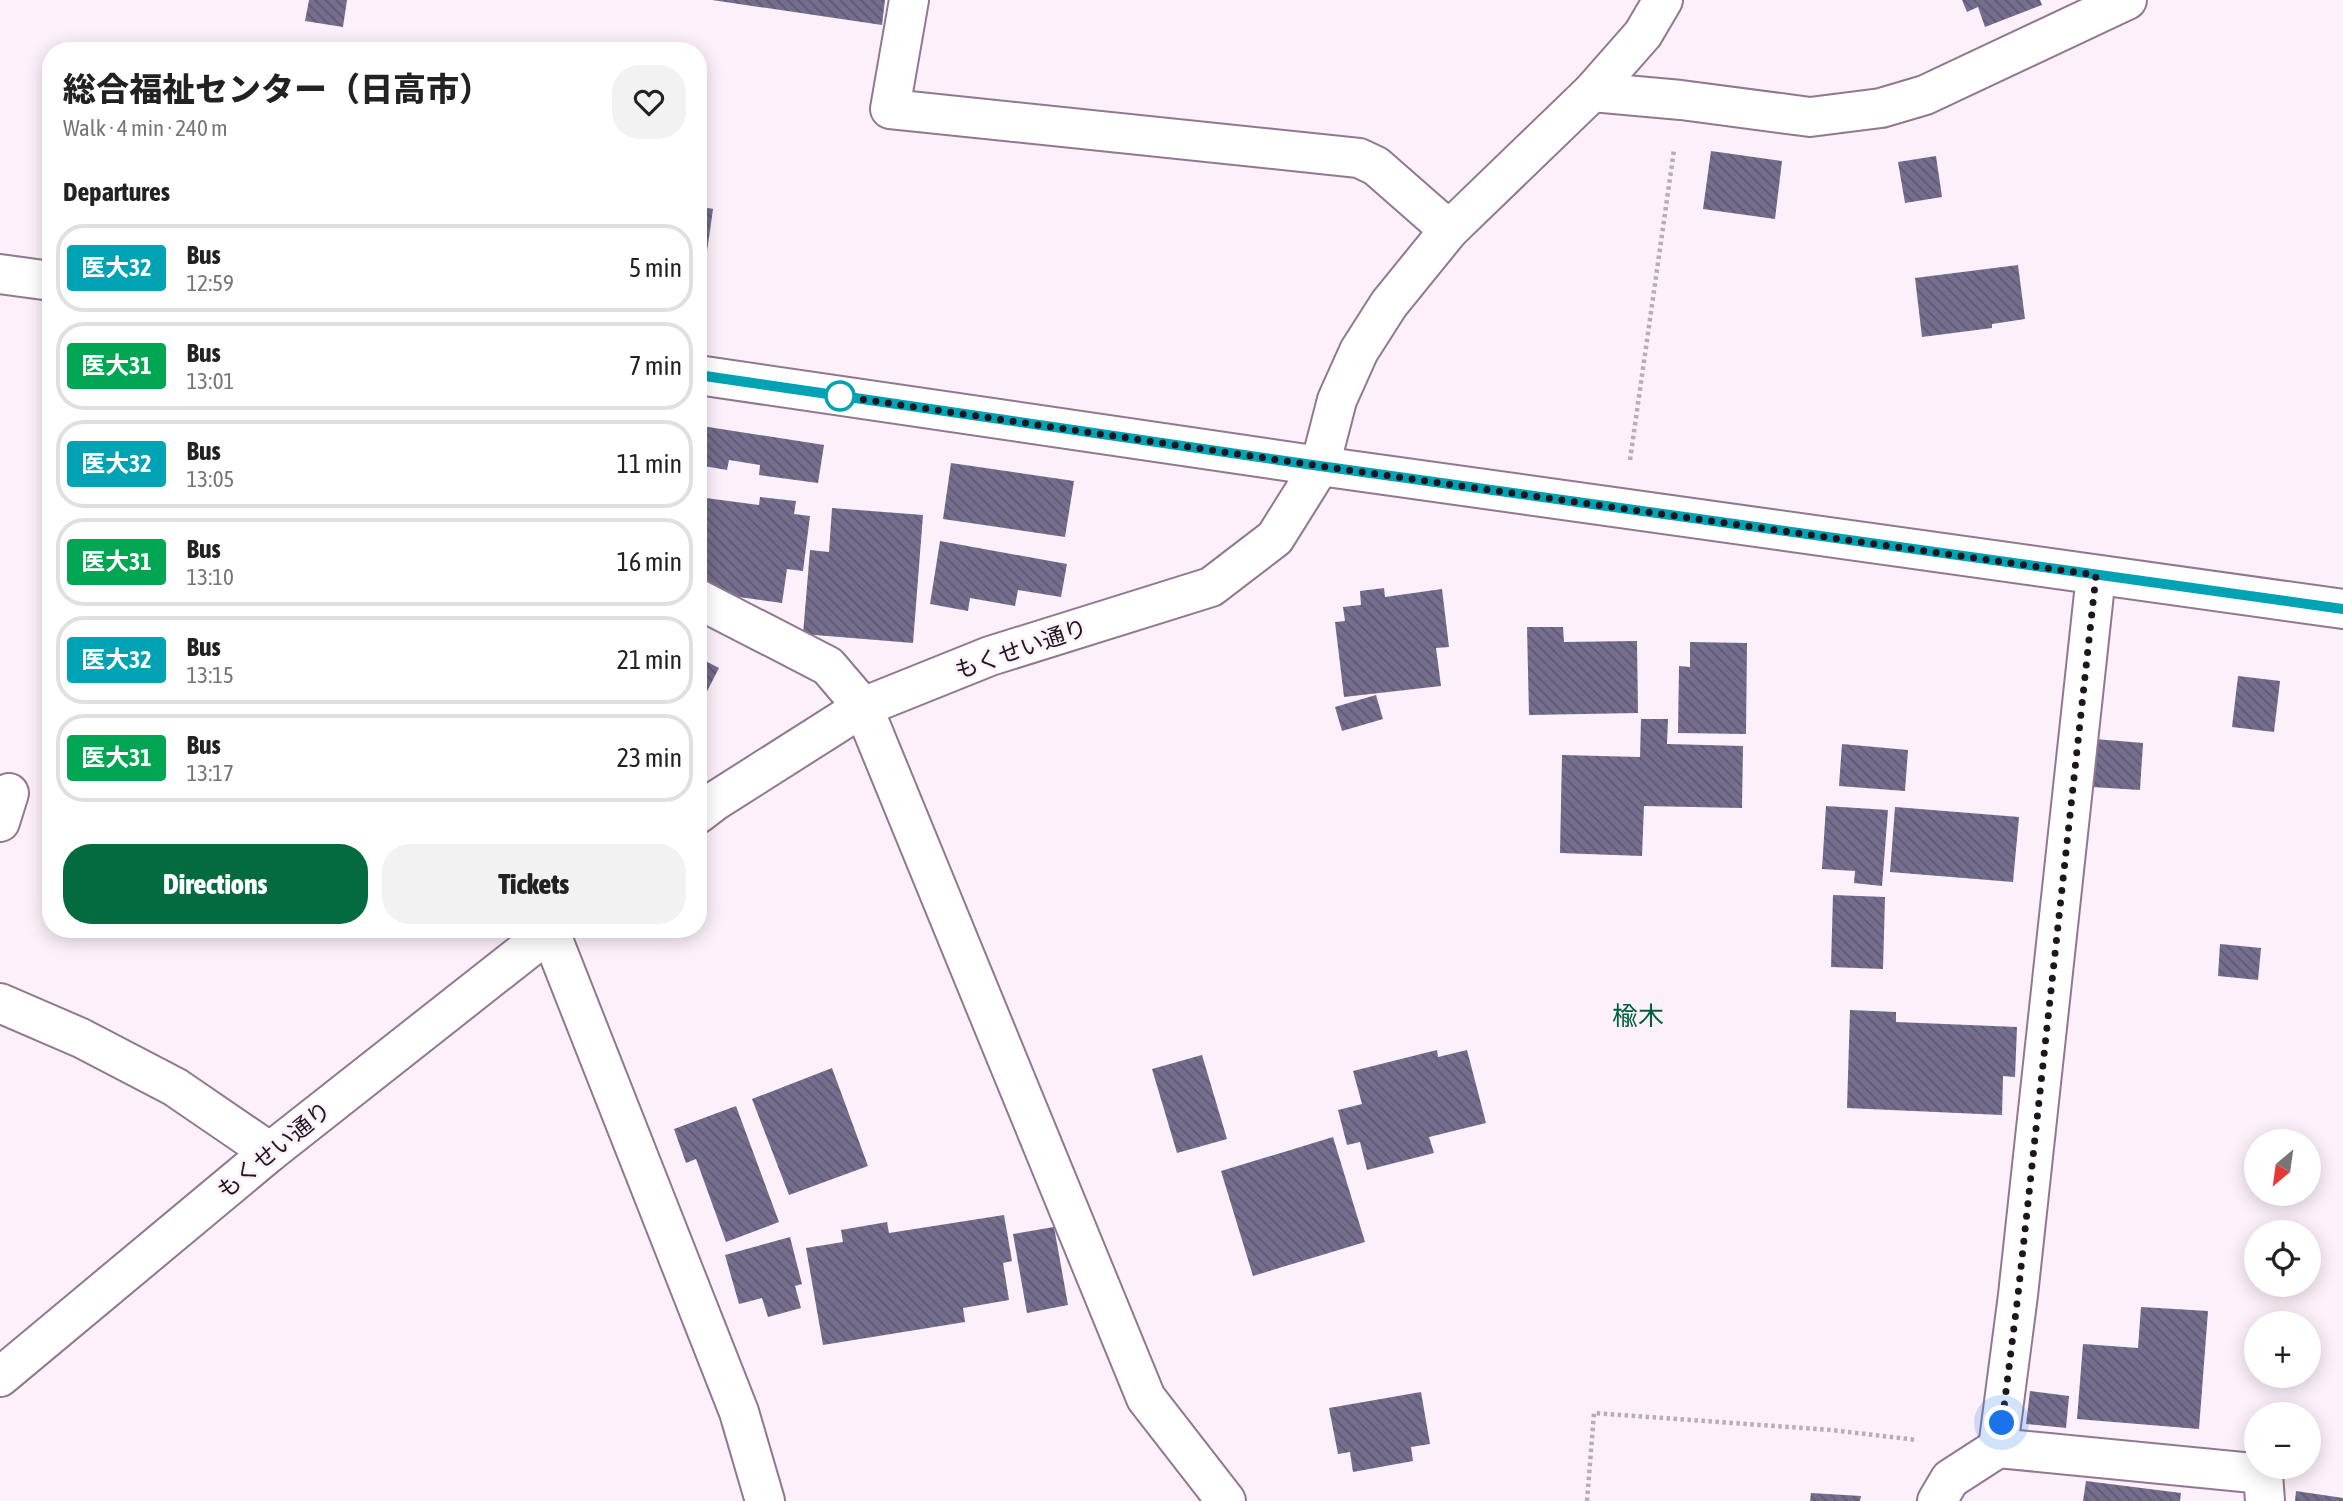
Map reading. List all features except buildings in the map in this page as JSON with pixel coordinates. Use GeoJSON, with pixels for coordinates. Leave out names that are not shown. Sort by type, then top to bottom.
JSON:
{"type":"FeatureCollection","features":[{"type":"Feature","properties":{"kind":"street"},"geometry":{"type":"LineString","coordinates":[[909,0],[890,109],[1359,158],[1376,166],[1449,230]]}},
{"type":"Feature","properties":{"kind":"street","name":"もくせい通り"},"geometry":{"type":"LineString","coordinates":[[707,808],[863,707],[990,656],[1211,587],[1275,538],[1320,466],[1337,400],[1359,351],[1389,304],[1449,230],[1592,92],[1643,33],[1662,0]]}},
{"type":"Feature","properties":{"kind":"street"},"geometry":{"type":"LineString","coordinates":[[1592,92],[1681,100],[1810,117],[1881,108],[1925,94],[2127,0]]}},
{"type":"Feature","properties":{"kind":"street"},"geometry":{"type":"LineString","coordinates":[[0,274],[42,280]]}},
{"type":"Feature","properties":{"kind":"street"},"geometry":{"type":"LineString","coordinates":[[707,376],[1320,466],[2343,609]]}},
{"type":"Feature","properties":{"kind":"street"},"geometry":{"type":"LineString","coordinates":[[1998,1448],[2018,1295],[2096,575]]}},
{"type":"Feature","properties":{"kind":"street"},"geometry":{"type":"LineString","coordinates":[[707,604],[828,666],[863,707],[1146,1398],[1226,1501]]}},
{"type":"Feature","properties":{"kind":"street","name":"もくせい通り"},"geometry":{"type":"LineString","coordinates":[[0,1377],[270,1152],[541,938]]}},
{"type":"Feature","properties":{"kind":"street"},"geometry":{"type":"LineString","coordinates":[[554,938],[739,1412],[765,1501]]}},
{"type":"Feature","properties":{"kind":"street"},"geometry":{"type":"LineString","coordinates":[[0,1003],[80,1038],[175,1087],[270,1152]]}},
{"type":"Feature","properties":{"kind":"street"},"geometry":{"type":"LineString","coordinates":[[1937,1501],[1950,1479],[1998,1448],[2263,1474],[2265,1501]]}},
{"type":"Feature","properties":{"kind":"path"},"geometry":{"type":"LineString","coordinates":[[1623,508],[1681,100]]}},
{"type":"Feature","properties":{"kind":"path"},"geometry":{"type":"LineString","coordinates":[[1587,1501],[1594,1413],[1831,1430],[1998,1448]]}},
{"type":"Feature","properties":{"kind":"bus line","name":"医大32"},"geometry":{"type":"LineString","coordinates":[[707,376],[1320,466],[2343,609]]}},
{"type":"Feature","properties":{"kind":"district","name":"楡木"},"geometry":{"type":"Point","coordinates":[1638,1016]}},
{"type":"Feature","properties":{"kind":"route"},"geometry":{"type":"LineString","coordinates":[[840,396],[833,395],[2096,575],[2002,1423]]}}]}
